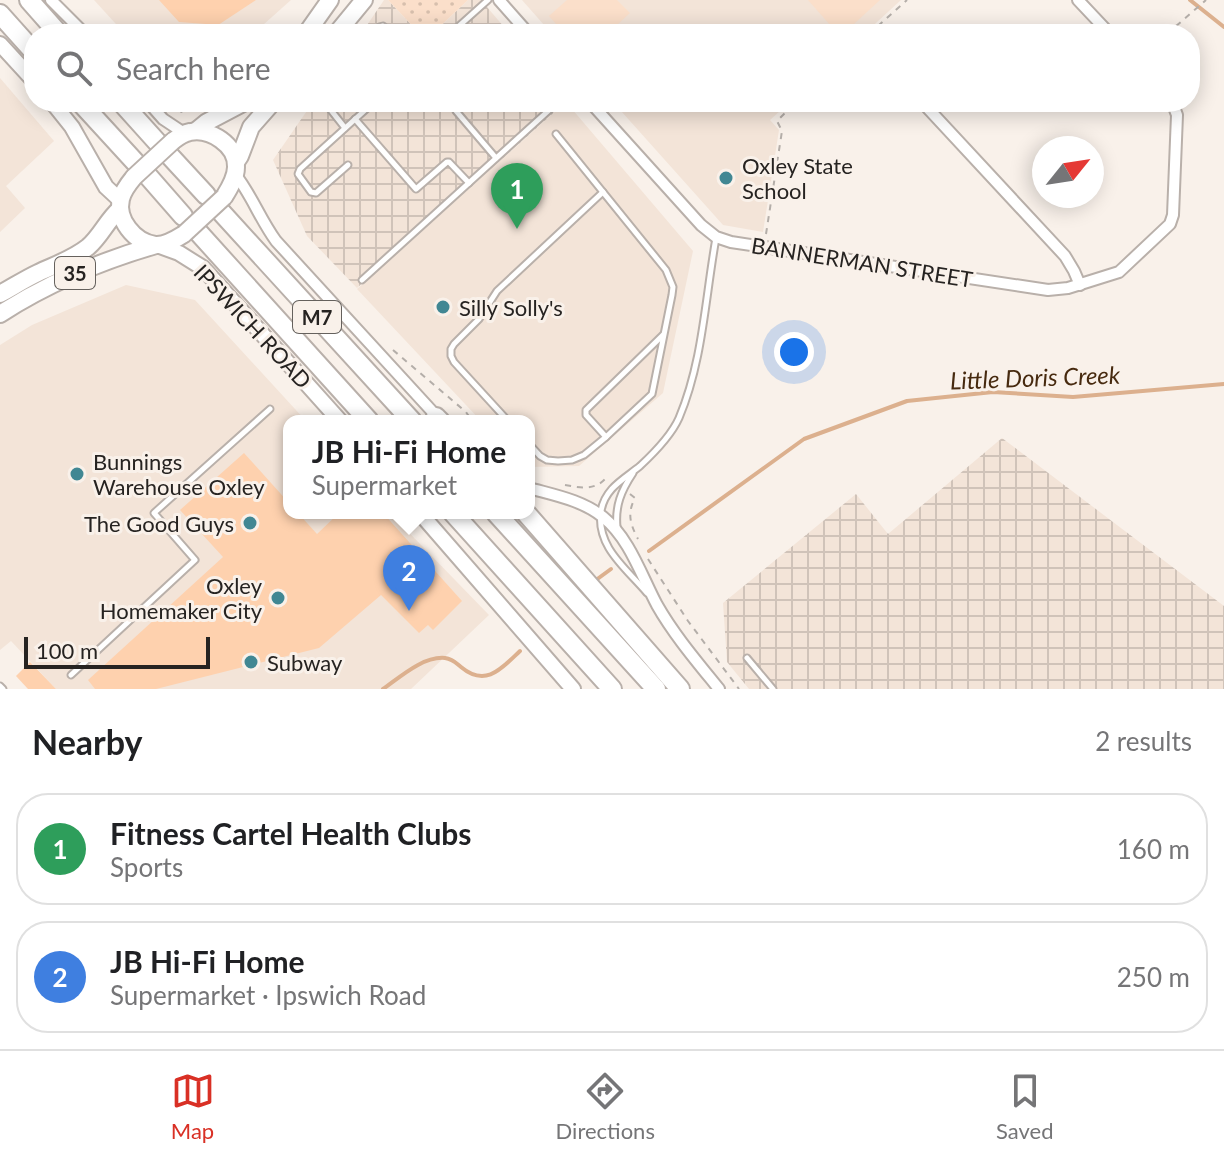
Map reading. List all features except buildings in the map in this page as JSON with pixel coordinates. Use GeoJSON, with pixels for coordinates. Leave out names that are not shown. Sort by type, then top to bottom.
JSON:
{"type":"FeatureCollection","features":[{"type":"Feature","properties":{"kind":"highway"},"geometry":{"type":"LineString","coordinates":[[29,0],[50,24]]}},
{"type":"Feature","properties":{"kind":"highway"},"geometry":{"type":"LineString","coordinates":[[0,14],[24,41]]}},
{"type":"Feature","properties":{"kind":"highway","name":"M7"},"geometry":{"type":"LineString","coordinates":[[88,112],[189,228],[363,415]]}},
{"type":"Feature","properties":{"kind":"highway","name":"M7"},"geometry":{"type":"LineString","coordinates":[[137,112],[177,137],[217,202],[407,415]]}},
{"type":"Feature","properties":{"kind":"highway"},"geometry":{"type":"LineString","coordinates":[[458,519],[612,689]]}},
{"type":"Feature","properties":{"kind":"highway"},"geometry":{"type":"LineString","coordinates":[[501,519],[656,689]]}},
{"type":"Feature","properties":{"kind":"highway"},"geometry":{"type":"LineString","coordinates":[[531,519],[680,689]]}},
{"type":"Feature","properties":{"kind":"main road"},"geometry":{"type":"LineString","coordinates":[[313,24],[330,0]]}},
{"type":"Feature","properties":{"kind":"main road"},"geometry":{"type":"LineString","coordinates":[[344,24],[364,0]]}},
{"type":"Feature","properties":{"kind":"main road"},"geometry":{"type":"LineString","coordinates":[[0,44],[24,70]]}},
{"type":"Feature","properties":{"kind":"main road"},"geometry":{"type":"LineString","coordinates":[[59,112],[120,205],[128,228],[133,234],[156,245]]}},
{"type":"Feature","properties":{"kind":"main road","name":"35"},"geometry":{"type":"LineString","coordinates":[[0,294],[86,249],[100,235],[120,205],[127,185],[139,172],[177,137],[228,112]]}},
{"type":"Feature","properties":{"kind":"main road","name":"35"},"geometry":{"type":"LineString","coordinates":[[0,314],[61,279],[122,254],[172,241],[217,202],[251,127],[264,112]]}},
{"type":"Feature","properties":{"kind":"main road"},"geometry":{"type":"LineString","coordinates":[[177,137],[207,132],[228,147],[235,168]]}},
{"type":"Feature","properties":{"kind":"main road","name":"IPSWICH ROAD"},"geometry":{"type":"LineString","coordinates":[[156,245],[179,253],[203,268],[335,415]]}},
{"type":"Feature","properties":{"kind":"main road"},"geometry":{"type":"LineString","coordinates":[[425,519],[573,689]]}},
{"type":"Feature","properties":{"kind":"street"},"geometry":{"type":"LineString","coordinates":[[51,0],[75,24]]}},
{"type":"Feature","properties":{"kind":"street"},"geometry":{"type":"LineString","coordinates":[[499,0],[520,24]]}},
{"type":"Feature","properties":{"kind":"street"},"geometry":{"type":"LineString","coordinates":[[1078,0],[1101,24]]}},
{"type":"Feature","properties":{"kind":"street"},"geometry":{"type":"LineString","coordinates":[[157,112],[177,137]]}},
{"type":"Feature","properties":{"kind":"street"},"geometry":{"type":"LineString","coordinates":[[599,112],[701,225],[716,237]]}},
{"type":"Feature","properties":{"kind":"street"},"geometry":{"type":"LineString","coordinates":[[931,112],[1065,256],[1080,285]]}},
{"type":"Feature","properties":{"kind":"street","name":"BANNERMAN STREET"},"geometry":{"type":"LineString","coordinates":[[716,237],[731,242],[1021,287],[1058,290],[1080,285],[1119,272],[1170,224],[1173,215],[1176,112]]}},
{"type":"Feature","properties":{"kind":"street"},"geometry":{"type":"LineString","coordinates":[[235,168],[259,216],[276,241],[434,415]]}},
{"type":"Feature","properties":{"kind":"street"},"geometry":{"type":"LineString","coordinates":[[535,490],[578,502],[601,515],[617,531],[658,606],[719,689]]}},
{"type":"Feature","properties":{"kind":"lane"},"geometry":{"type":"LineString","coordinates":[[461,24],[488,0]]}},
{"type":"Feature","properties":{"kind":"lane"},"geometry":{"type":"LineString","coordinates":[[332,112],[345,128]]}},
{"type":"Feature","properties":{"kind":"lane"},"geometry":{"type":"LineString","coordinates":[[348,165],[316,193],[311,192],[298,174],[363,112]]}},
{"type":"Feature","properties":{"kind":"lane"},"geometry":{"type":"LineString","coordinates":[[457,112],[496,158]]}},
{"type":"Feature","properties":{"kind":"lane"},"geometry":{"type":"LineString","coordinates":[[362,280],[547,112]]}},
{"type":"Feature","properties":{"kind":"lane"},"geometry":{"type":"LineString","coordinates":[[355,119],[416,189],[447,162],[469,183]]}},
{"type":"Feature","properties":{"kind":"lane"},"geometry":{"type":"LineString","coordinates":[[535,451],[547,460],[558,461],[584,455],[652,394],[673,287],[666,270],[556,134]]}},
{"type":"Feature","properties":{"kind":"lane"},"geometry":{"type":"LineString","coordinates":[[503,415],[454,362],[451,349],[479,319],[497,291],[603,192]]}},
{"type":"Feature","properties":{"kind":"lane"},"geometry":{"type":"LineString","coordinates":[[658,606],[609,551],[601,528],[601,515],[613,486],[658,448],[680,417],[698,357],[716,237]]}},
{"type":"Feature","properties":{"kind":"lane"},"geometry":{"type":"LineString","coordinates":[[606,437],[586,415],[586,410],[665,333]]}},
{"type":"Feature","properties":{"kind":"lane"},"geometry":{"type":"LineString","coordinates":[[71,675],[195,560],[154,513],[270,409]]}},
{"type":"Feature","properties":{"kind":"lane"},"geometry":{"type":"LineString","coordinates":[[617,531],[618,502],[636,469]]}},
{"type":"Feature","properties":{"kind":"lane"},"geometry":{"type":"LineString","coordinates":[[747,658],[773,689]]}},
{"type":"Feature","properties":{"kind":"path"},"geometry":{"type":"LineString","coordinates":[[880,24],[907,0]]}},
{"type":"Feature","properties":{"kind":"path"},"geometry":{"type":"LineString","coordinates":[[1179,24],[1204,1]]}},
{"type":"Feature","properties":{"kind":"path"},"geometry":{"type":"LineString","coordinates":[[177,137],[180,112]]}},
{"type":"Feature","properties":{"kind":"path"},"geometry":{"type":"LineString","coordinates":[[764,247],[782,131],[777,121],[786,112]]}},
{"type":"Feature","properties":{"kind":"path"},"geometry":{"type":"LineString","coordinates":[[389,347],[468,415]]}},
{"type":"Feature","properties":{"kind":"shaded area"},"geometry":{"type":"Polygon","coordinates":[[[94,0],[291,0],[264,24],[116,24],[94,0]]]}},
{"type":"Feature","properties":{"kind":"shaded area"},"geometry":{"type":"Polygon","coordinates":[[[384,0],[388,0],[411,24],[368,24],[384,0]]]}},
{"type":"Feature","properties":{"kind":"shaded area"},"geometry":{"type":"Polygon","coordinates":[[[388,0],[468,0],[443,24],[411,24],[388,0]]]}},
{"type":"Feature","properties":{"kind":"shaded area"},"geometry":{"type":"Polygon","coordinates":[[[468,0],[481,0],[501,24],[443,24],[468,0]]]}},
{"type":"Feature","properties":{"kind":"shaded area"},"geometry":{"type":"Polygon","coordinates":[[[522,0],[901,0],[875,24],[543,24],[522,0]]]}},
{"type":"Feature","properties":{"kind":"shaded area"},"geometry":{"type":"Polygon","coordinates":[[[567,0],[617,0],[630,13],[618,24],[556,24],[549,16],[567,0]]]}},
{"type":"Feature","properties":{"kind":"shaded area"},"geometry":{"type":"Polygon","coordinates":[[[808,0],[880,0],[854,24],[829,24],[808,0]]]}},
{"type":"Feature","properties":{"kind":"shaded area"},"geometry":{"type":"Polygon","coordinates":[[[0,78],[24,106],[24,112],[29,112],[54,141],[6,186],[25,208],[0,232],[0,78]]]}},
{"type":"Feature","properties":{"kind":"shaded area"},"geometry":{"type":"Polygon","coordinates":[[[306,112],[555,112],[357,288],[307,236],[273,160],[306,112]]]}},
{"type":"Feature","properties":{"kind":"shaded area"},"geometry":{"type":"Polygon","coordinates":[[[555,112],[575,112],[693,251],[663,393],[579,466],[535,467],[535,415],[475,415],[357,289],[555,112]]]}},
{"type":"Feature","properties":{"kind":"shaded area","name":"Oxley State School"},"geometry":{"type":"Polygon","coordinates":[[[622,112],[779,112],[770,120],[779,130],[763,232],[723,225],[622,112]]]}},
{"type":"Feature","properties":{"kind":"shaded area"},"geometry":{"type":"Polygon","coordinates":[[[126,285],[195,300],[300,415],[283,415],[283,519],[396,519],[489,615],[411,689],[56,689],[11,641],[0,650],[0,345],[32,325],[126,285]]]}},
{"type":"Feature","properties":{"kind":"shaded area"},"geometry":{"type":"Polygon","coordinates":[[[1002,438],[1224,606],[1224,689],[749,689],[727,662],[723,603],[856,494],[888,534],[1002,438]]]}},
{"type":"Feature","properties":{"kind":"waterway"},"geometry":{"type":"LineString","coordinates":[[1190,0],[1224,27]]}},
{"type":"Feature","properties":{"kind":"waterway","name":"Little Doris Creek"},"geometry":{"type":"LineString","coordinates":[[649,551],[804,439],[907,401],[993,392],[1073,397],[1224,384]]}},
{"type":"Feature","properties":{"kind":"waterway","name":"Little Doris Creek"},"geometry":{"type":"LineString","coordinates":[[596,580],[611,569]]}},
{"type":"Feature","properties":{"kind":"waterway","name":"Little Doris Creek"},"geometry":{"type":"LineString","coordinates":[[383,689],[428,660],[448,659],[470,673],[486,676],[500,669],[520,651]]}},
{"type":"Feature","properties":{"kind":"place","name":"Oxley State School"},"geometry":{"type":"Point","coordinates":[726,178]}},
{"type":"Feature","properties":{"kind":"place","name":"Fitness Cartel Health Clubs"},"geometry":{"type":"Point","coordinates":[517,229]}},
{"type":"Feature","properties":{"kind":"place","name":"Silly Solly's"},"geometry":{"type":"Point","coordinates":[443,307]}},
{"type":"Feature","properties":{"kind":"place","name":"Bunnings Warehouse Oxley"},"geometry":{"type":"Point","coordinates":[77,474]}},
{"type":"Feature","properties":{"kind":"place","name":"The Good Guys"},"geometry":{"type":"Point","coordinates":[250,523]}},
{"type":"Feature","properties":{"kind":"place","name":"Oxley Homemaker City"},"geometry":{"type":"Point","coordinates":[278,598]}},
{"type":"Feature","properties":{"kind":"place","name":"JB Hi-Fi Home"},"geometry":{"type":"Point","coordinates":[409,611]}},
{"type":"Feature","properties":{"kind":"place","name":"Subway"},"geometry":{"type":"Point","coordinates":[251,662]}}]}
